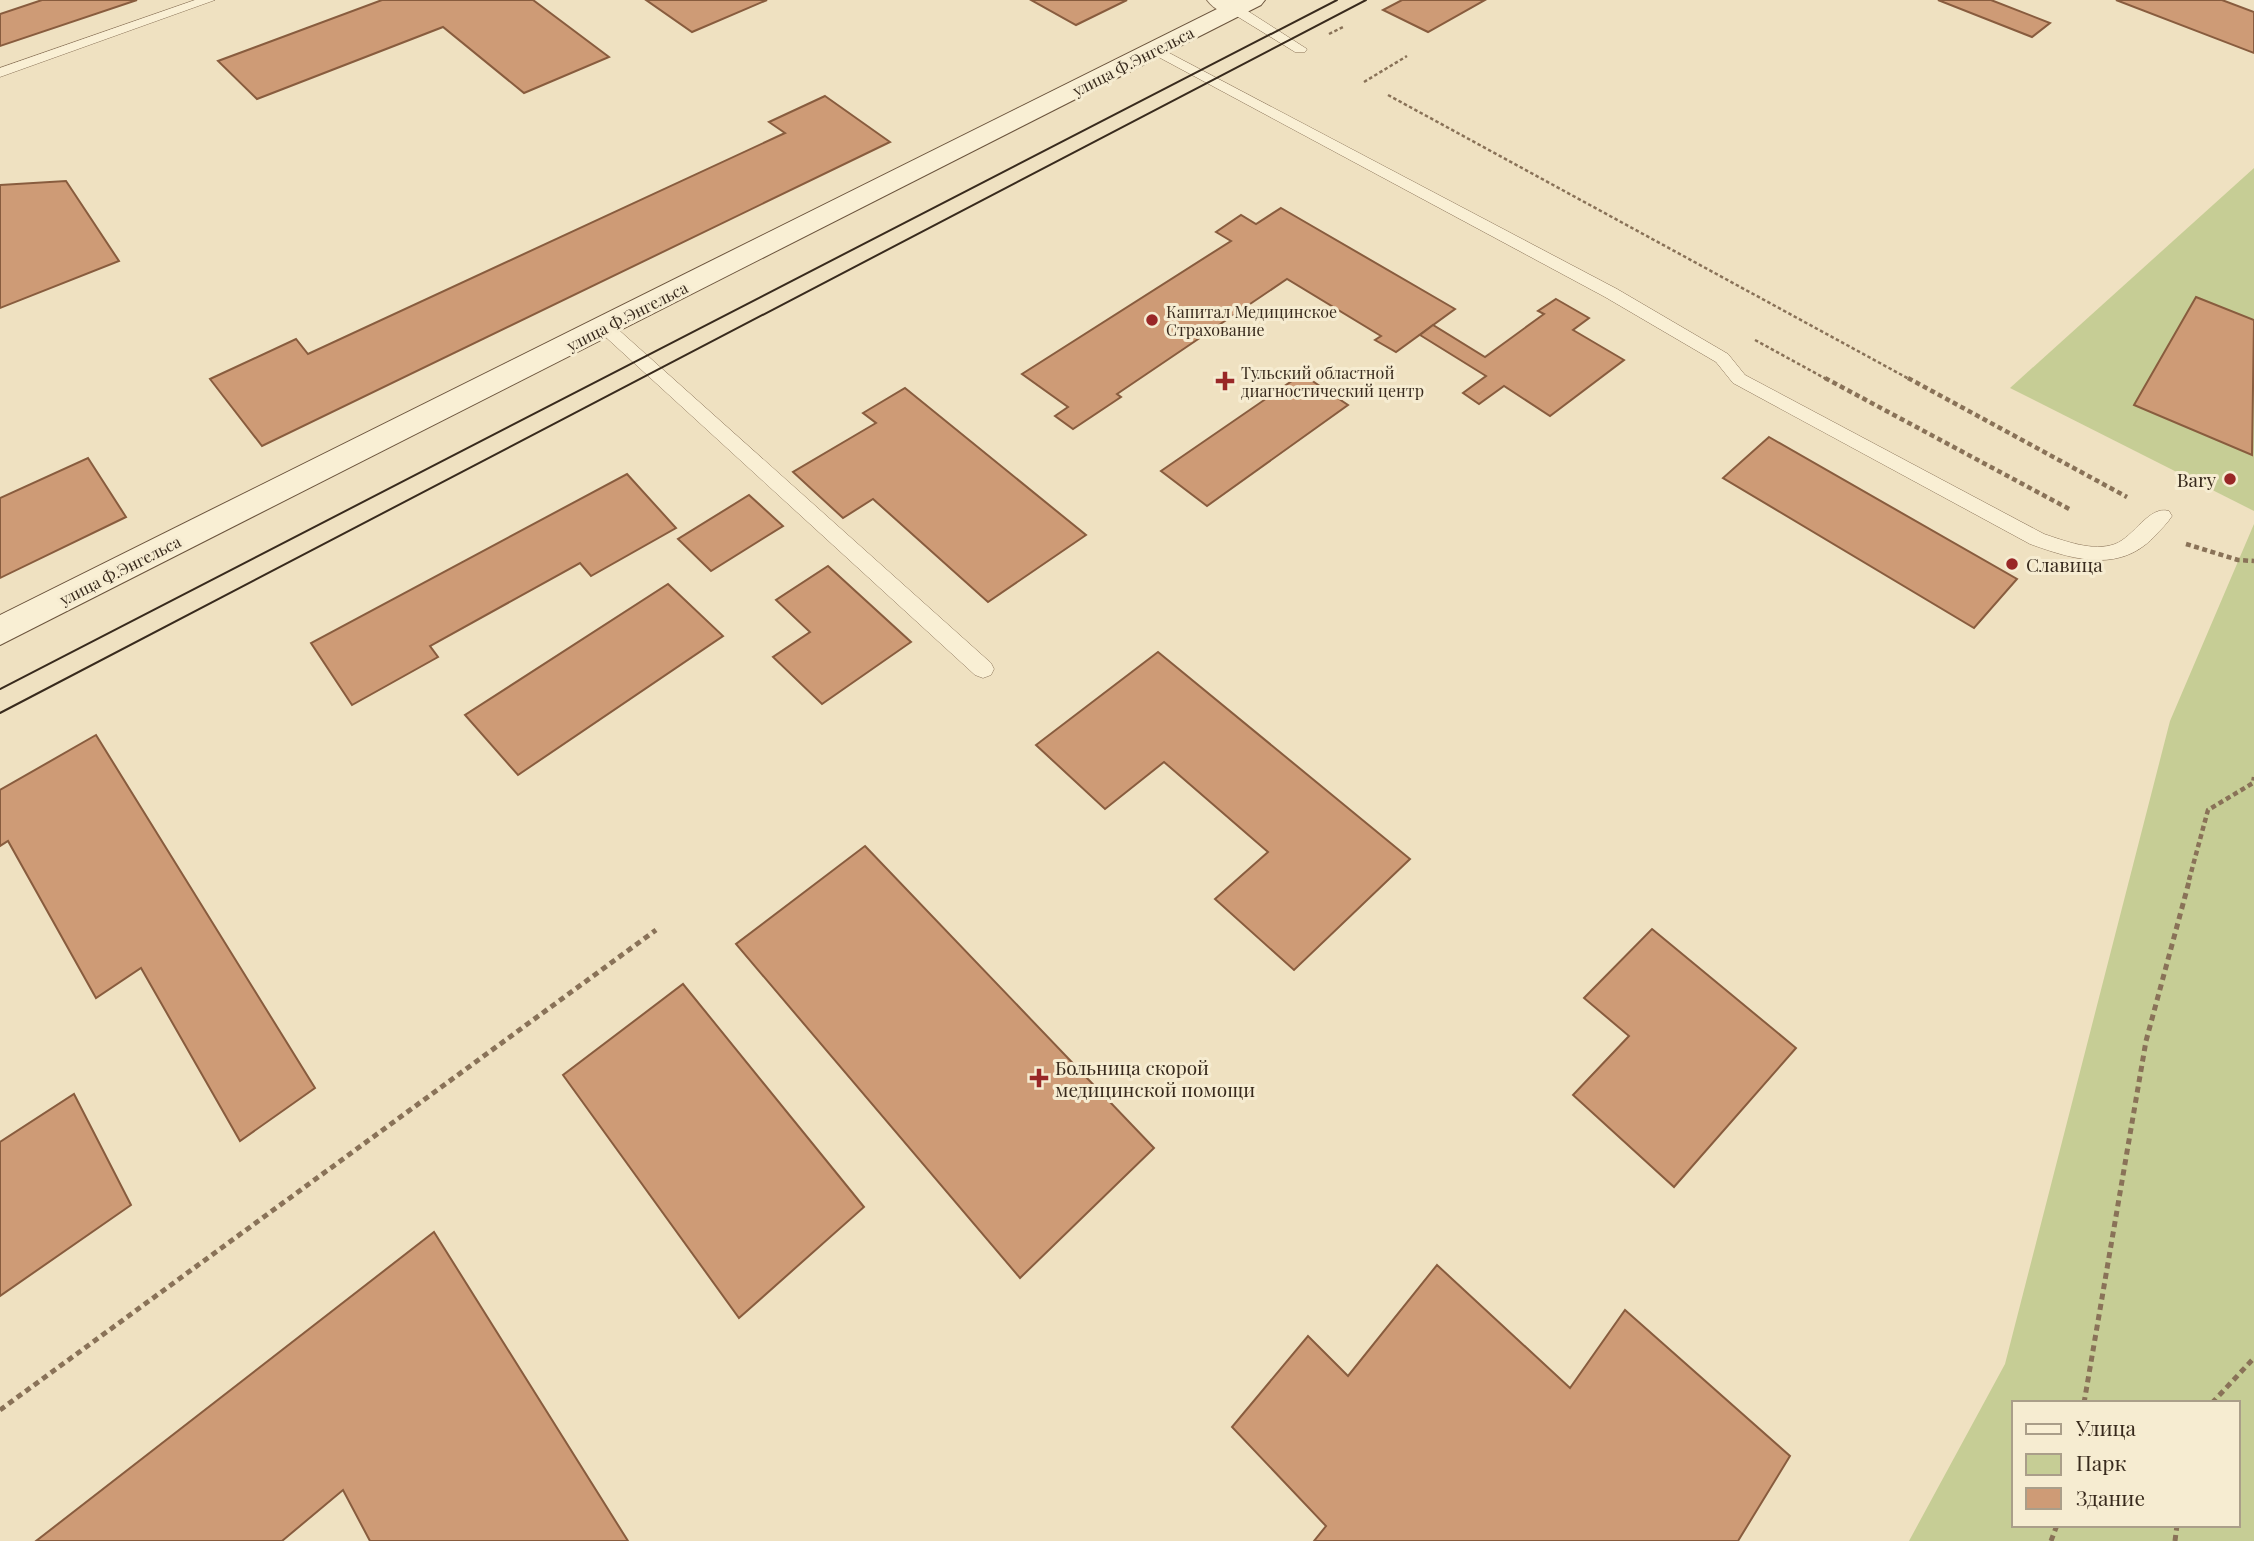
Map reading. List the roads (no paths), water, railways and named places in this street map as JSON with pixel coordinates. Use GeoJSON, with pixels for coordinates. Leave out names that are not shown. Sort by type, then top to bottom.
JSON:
{"type":"FeatureCollection","features":[{"type":"Feature","properties":{"kind":"street","name":"улица Ф.Энгельса"},"geometry":{"type":"LineString","coordinates":[[0,631],[1156,50],[1235,3]]}},
{"type":"Feature","properties":{"kind":"lane"},"geometry":{"type":"LineString","coordinates":[[0,73],[208,0]]}},
{"type":"Feature","properties":{"kind":"lane"},"geometry":{"type":"LineString","coordinates":[[1235,3],[1300,49]]}},
{"type":"Feature","properties":{"kind":"lane"},"geometry":{"type":"LineString","coordinates":[[1156,50],[1574,273],[1722,358],[1739,379],[2037,539],[2097,555],[2133,544],[2162,516]]}},
{"type":"Feature","properties":{"kind":"lane"},"geometry":{"type":"LineString","coordinates":[[1554,287],[1574,273]]}},
{"type":"Feature","properties":{"kind":"lane"},"geometry":{"type":"LineString","coordinates":[[605,327],[983,669]]}},
{"type":"Feature","properties":{"kind":"tram line"},"geometry":{"type":"LineString","coordinates":[[0,689],[1337,0]]}},
{"type":"Feature","properties":{"kind":"tram line"},"geometry":{"type":"LineString","coordinates":[[0,713],[1366,0]]}},
{"type":"Feature","properties":{"kind":"place","name":"Капитал Медицинское Страхование"},"geometry":{"type":"Point","coordinates":[1152,320]}},
{"type":"Feature","properties":{"kind":"place","name":"Тульский областной диагностический центр"},"geometry":{"type":"Point","coordinates":[1225,381]}},
{"type":"Feature","properties":{"kind":"place","name":"Bary"},"geometry":{"type":"Point","coordinates":[2230,479]}},
{"type":"Feature","properties":{"kind":"place","name":"Славица"},"geometry":{"type":"Point","coordinates":[2012,564]}},
{"type":"Feature","properties":{"kind":"place","name":"Больница скорой медицинской помощи"},"geometry":{"type":"Point","coordinates":[1039,1078]}}]}
